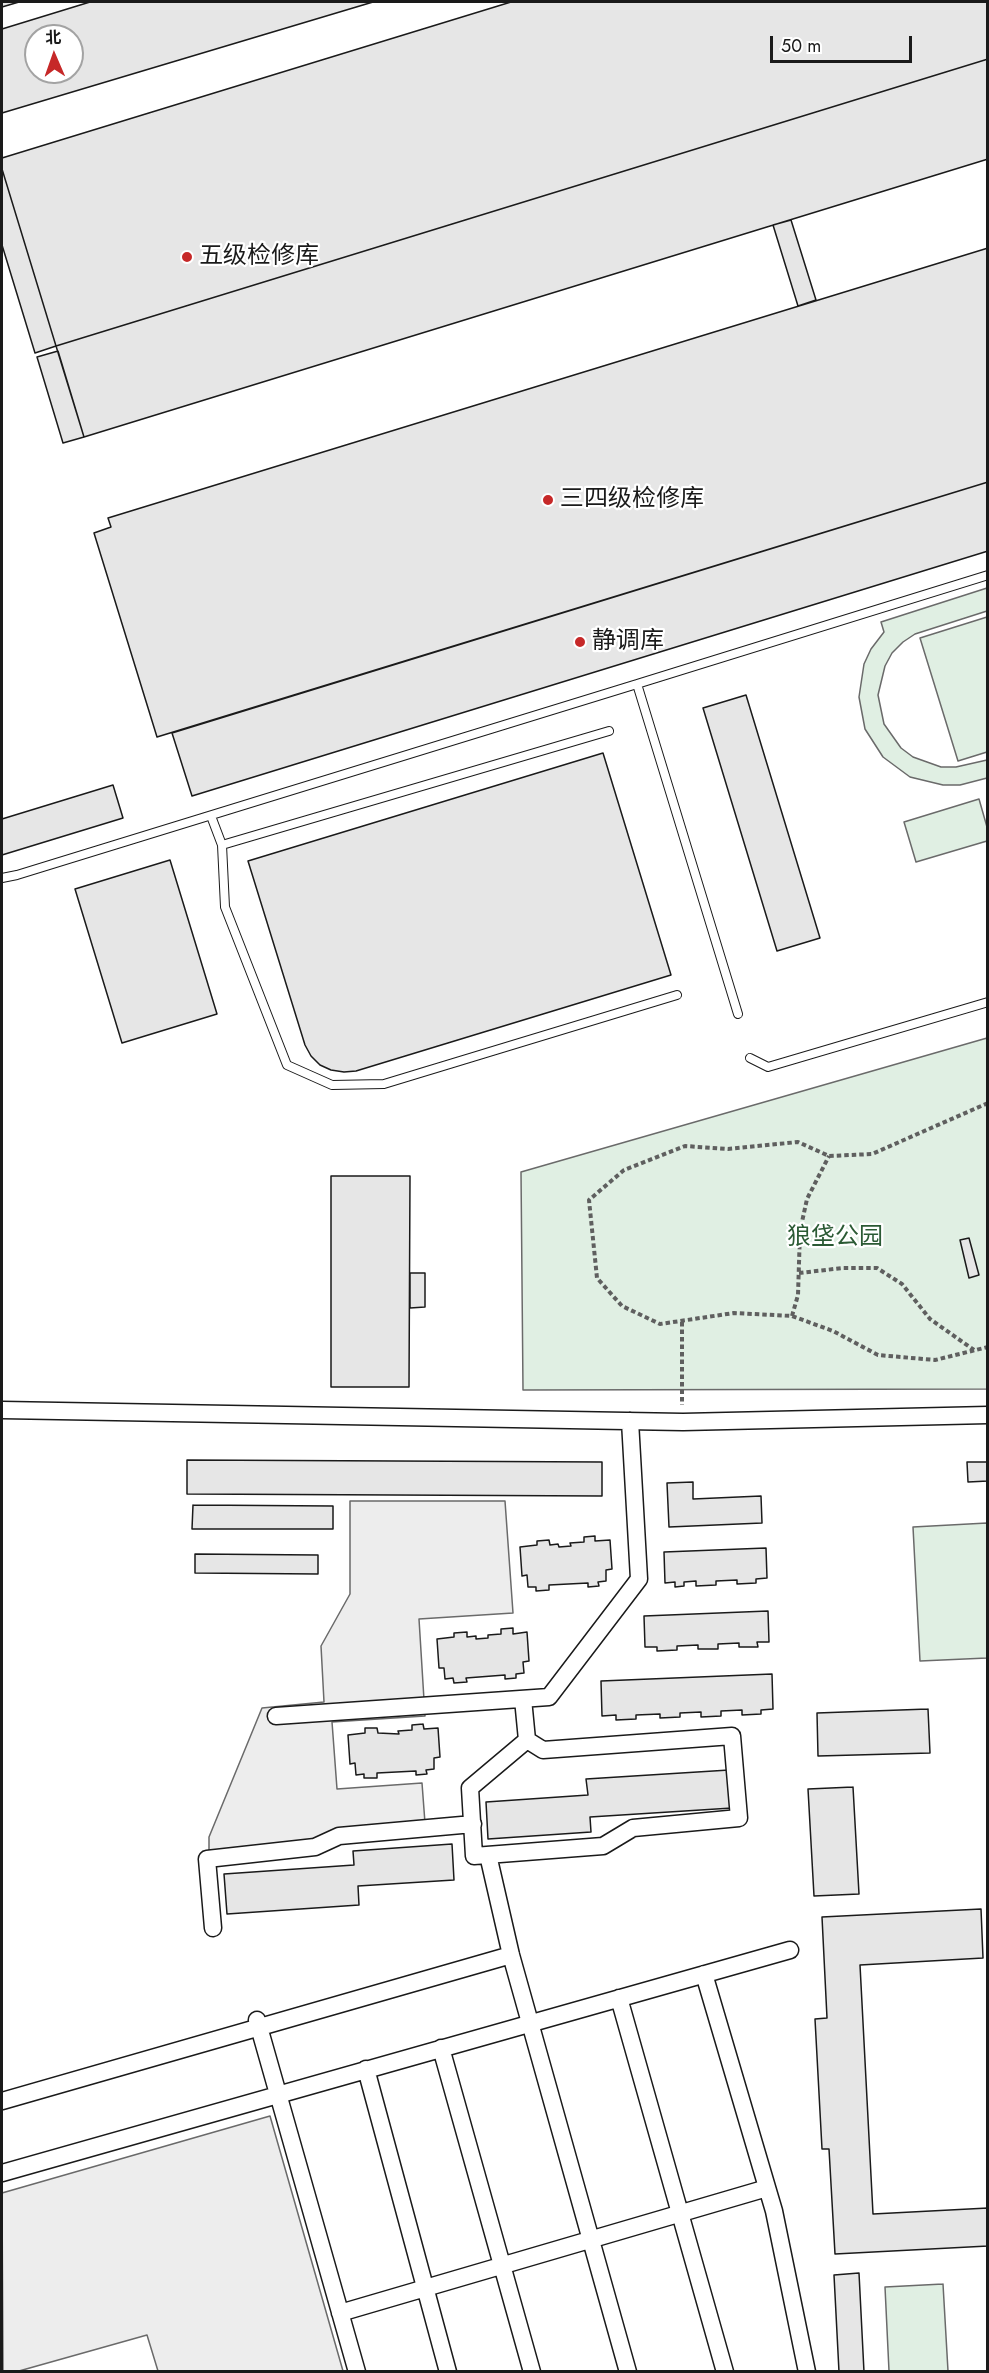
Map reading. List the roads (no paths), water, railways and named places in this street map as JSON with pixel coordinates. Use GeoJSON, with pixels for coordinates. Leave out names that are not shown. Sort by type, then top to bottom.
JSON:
{"type":"FeatureCollection","features":[{"type":"Feature","properties":{"kind":"street"},"geometry":{"type":"LineString","coordinates":[[2,1410],[683,1422],[987,1415]]}},
{"type":"Feature","properties":{"kind":"street"},"geometry":{"type":"LineString","coordinates":[[276,1716],[549,1697],[639,1578],[630,1421]]}},
{"type":"Feature","properties":{"kind":"street"},"geometry":{"type":"LineString","coordinates":[[523,1699],[527,1740]]}},
{"type":"Feature","properties":{"kind":"street"},"geometry":{"type":"LineString","coordinates":[[732,1736],[739,1818],[633,1828],[603,1846],[474,1856],[470,1788],[527,1740],[543,1750],[732,1736]]}},
{"type":"Feature","properties":{"kind":"street"},"geometry":{"type":"LineString","coordinates":[[213,1928],[207,1859],[315,1847],[339,1836],[472,1824]]}},
{"type":"Feature","properties":{"kind":"street"},"geometry":{"type":"LineString","coordinates":[[488,1855],[511,1956],[628,2372]]}},
{"type":"Feature","properties":{"kind":"street"},"geometry":{"type":"LineString","coordinates":[[2,2173],[790,1950]]}},
{"type":"Feature","properties":{"kind":"street"},"geometry":{"type":"LineString","coordinates":[[2,2101],[258,2024],[511,1956]]}},
{"type":"Feature","properties":{"kind":"street"},"geometry":{"type":"LineString","coordinates":[[704,1974],[774,2211],[807,2372]]}},
{"type":"Feature","properties":{"kind":"street"},"geometry":{"type":"LineString","coordinates":[[619,1998],[725,2372]]}},
{"type":"Feature","properties":{"kind":"street"},"geometry":{"type":"LineString","coordinates":[[258,2024],[357,2372]]}},
{"type":"Feature","properties":{"kind":"street"},"geometry":{"type":"LineString","coordinates":[[441,2048],[532,2372]]}},
{"type":"Feature","properties":{"kind":"street"},"geometry":{"type":"LineString","coordinates":[[366,2069],[448,2372]]}},
{"type":"Feature","properties":{"kind":"street"},"geometry":{"type":"LineString","coordinates":[[340,2313],[767,2188]]}},
{"type":"Feature","properties":{"kind":"lane"},"geometry":{"type":"LineString","coordinates":[[2,878],[211,816],[987,575]]}},
{"type":"Feature","properties":{"kind":"lane"},"geometry":{"type":"LineString","coordinates":[[637,684],[738,1014]]}},
{"type":"Feature","properties":{"kind":"lane"},"geometry":{"type":"LineString","coordinates":[[222,845],[609,731]]}},
{"type":"Feature","properties":{"kind":"lane"},"geometry":{"type":"LineString","coordinates":[[211,816],[222,845],[225,908],[287,1065],[333,1085],[384,1084],[677,995]]}},
{"type":"Feature","properties":{"kind":"lane"},"geometry":{"type":"LineString","coordinates":[[750,1058],[768,1067],[987,1002]]}},
{"type":"Feature","properties":{"kind":"place","name":"五级检修库"},"geometry":{"type":"Point","coordinates":[187,257]}},
{"type":"Feature","properties":{"kind":"place","name":"三四级检修库"},"geometry":{"type":"Point","coordinates":[548,500]}},
{"type":"Feature","properties":{"kind":"place","name":"静调库"},"geometry":{"type":"Point","coordinates":[580,642]}},
{"type":"Feature","properties":{"kind":"park label","name":"狼垡公园"},"geometry":{"type":"Point","coordinates":[835,1238]}}]}
